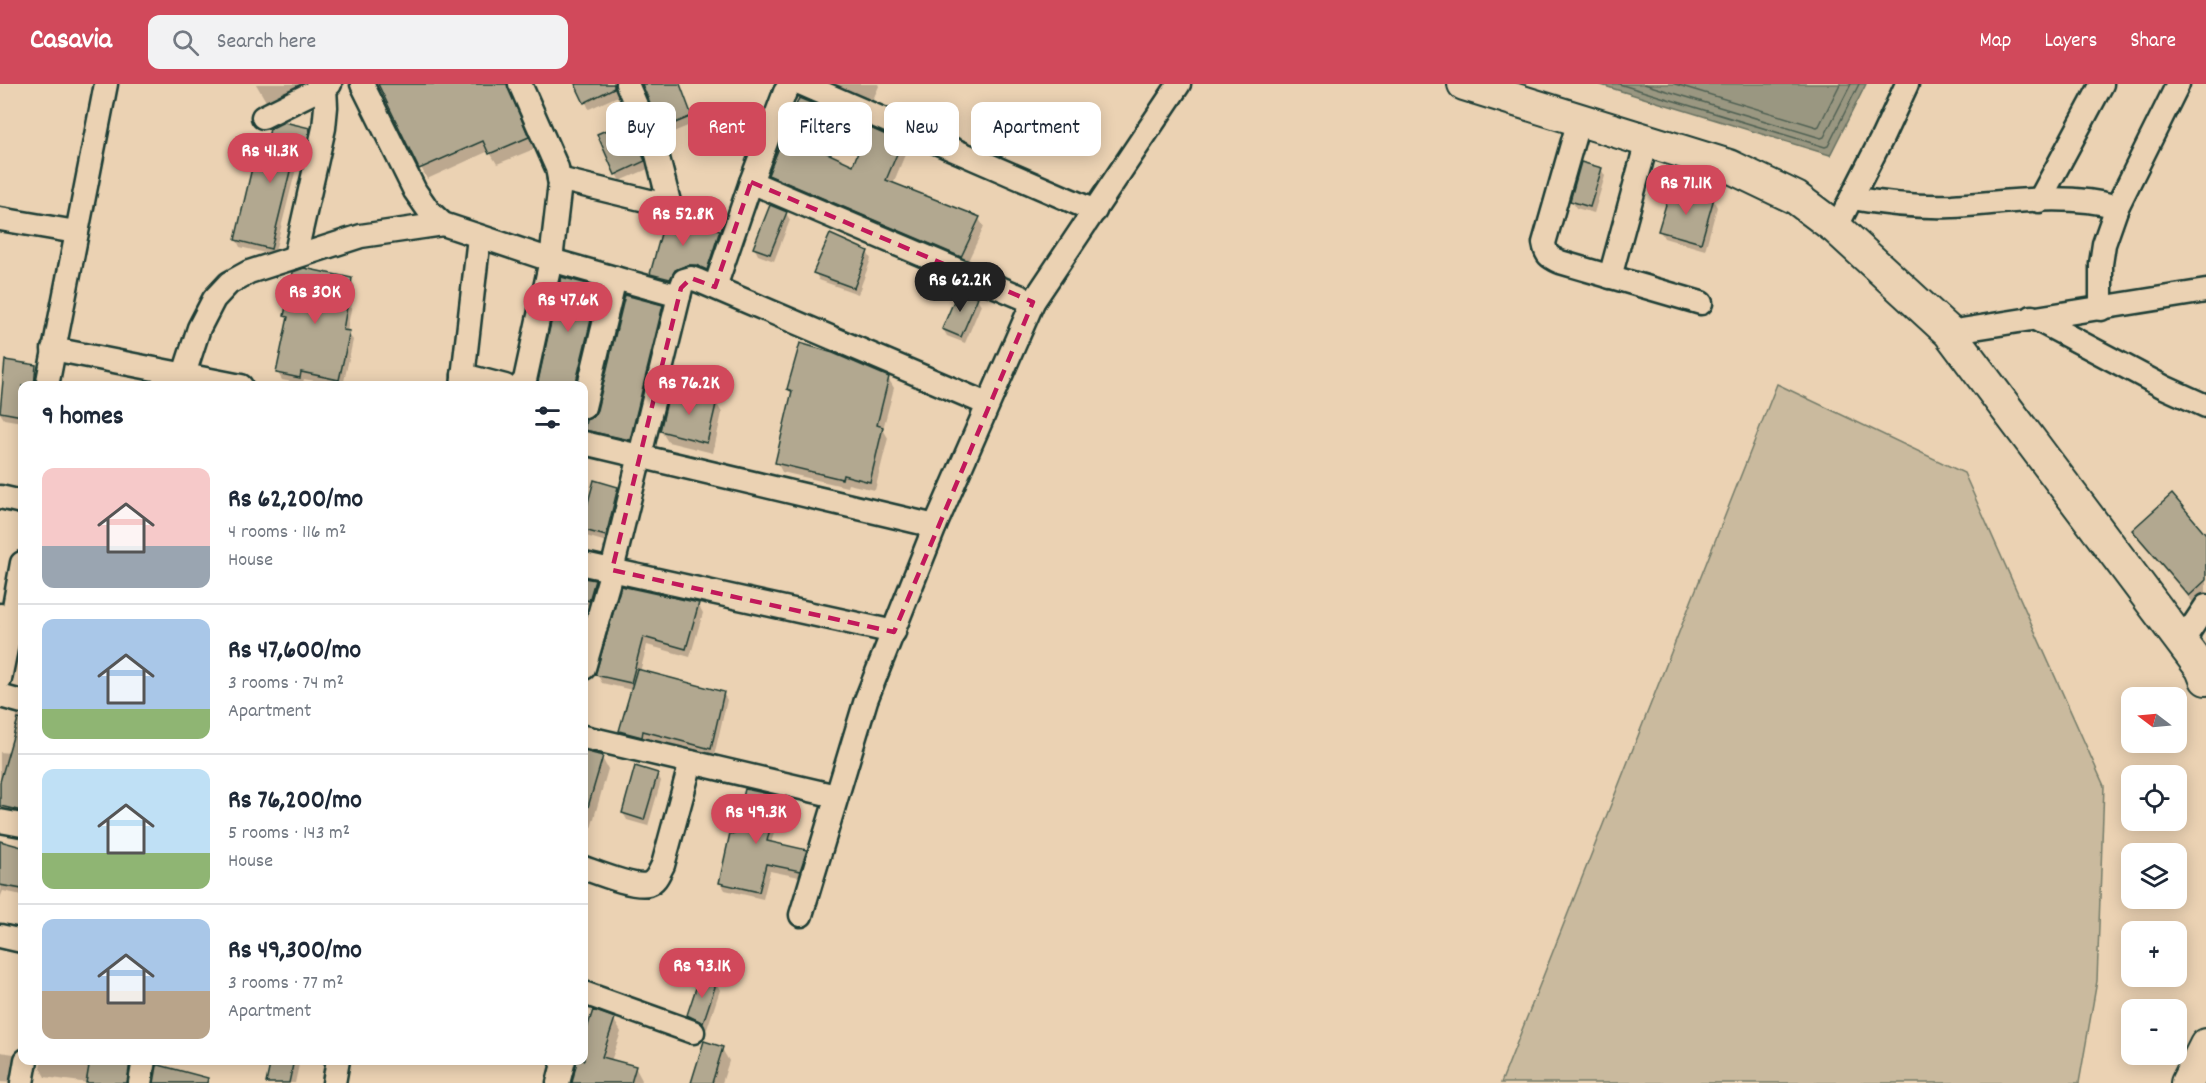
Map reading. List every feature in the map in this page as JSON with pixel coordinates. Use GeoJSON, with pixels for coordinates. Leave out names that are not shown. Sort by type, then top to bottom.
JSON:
{"type":"FeatureCollection","features":[{"type":"Feature","properties":{"kind":"main road"},"geometry":{"type":"LineString","coordinates":[[1464,84],[1729,166],[1796,198],[1836,228],[1949,332],[2202,669],[2206,679]]}},
{"type":"Feature","properties":{"kind":"main road"},"geometry":{"type":"LineString","coordinates":[[2187,1083],[2206,1045]]}},
{"type":"Feature","properties":{"kind":"street"},"geometry":{"type":"LineString","coordinates":[[48,381],[106,84]]}},
{"type":"Feature","properties":{"kind":"street"},"geometry":{"type":"LineString","coordinates":[[362,84],[415,191],[429,211],[443,224],[551,260],[679,297]]}},
{"type":"Feature","properties":{"kind":"street"},"geometry":{"type":"LineString","coordinates":[[520,84],[557,168],[559,179],[551,260],[524,381]]}},
{"type":"Feature","properties":{"kind":"street"},"geometry":{"type":"LineString","coordinates":[[559,179],[670,206],[657,154],[627,84]]}},
{"type":"Feature","properties":{"kind":"street"},"geometry":{"type":"LineString","coordinates":[[716,287],[751,182],[785,92],[791,84]]}},
{"type":"Feature","properties":{"kind":"street"},"geometry":{"type":"LineString","coordinates":[[802,84],[1095,211]]}},
{"type":"Feature","properties":{"kind":"street"},"geometry":{"type":"LineString","coordinates":[[801,915],[866,700],[935,526],[1033,302],[1179,84]]}},
{"type":"Feature","properties":{"kind":"street"},"geometry":{"type":"LineString","coordinates":[[1836,228],[1907,84]]}},
{"type":"Feature","properties":{"kind":"street"},"geometry":{"type":"LineString","coordinates":[[2039,201],[2102,84]]}},
{"type":"Feature","properties":{"kind":"street"},"geometry":{"type":"LineString","coordinates":[[2101,309],[2101,264],[2104,244],[2117,207],[2178,84]]}},
{"type":"Feature","properties":{"kind":"street"},"geometry":{"type":"LineString","coordinates":[[263,117],[327,85],[324,128],[295,257]]}},
{"type":"Feature","properties":{"kind":"street"},"geometry":{"type":"LineString","coordinates":[[1579,120],[1544,243],[1546,253],[1550,258],[1560,262],[1701,303]]}},
{"type":"Feature","properties":{"kind":"street"},"geometry":{"type":"LineString","coordinates":[[1610,277],[1647,141]]}},
{"type":"Feature","properties":{"kind":"street"},"geometry":{"type":"LineString","coordinates":[[751,182],[1033,302]]}},
{"type":"Feature","properties":{"kind":"street"},"geometry":{"type":"LineString","coordinates":[[1852,198],[1906,206],[2082,200],[2117,207]]}},
{"type":"Feature","properties":{"kind":"street"},"geometry":{"type":"LineString","coordinates":[[0,219],[76,232]]}},
{"type":"Feature","properties":{"kind":"street"},"geometry":{"type":"LineString","coordinates":[[184,374],[199,328],[214,299],[229,283],[249,272],[361,236],[443,224]]}},
{"type":"Feature","properties":{"kind":"street"},"geometry":{"type":"LineString","coordinates":[[462,380],[479,237]]}},
{"type":"Feature","properties":{"kind":"street"},"geometry":{"type":"LineString","coordinates":[[588,390],[615,278]]}},
{"type":"Feature","properties":{"kind":"street"},"geometry":{"type":"LineString","coordinates":[[588,654],[612,570],[684,280],[691,278],[716,287],[987,404]]}},
{"type":"Feature","properties":{"kind":"street"},"geometry":{"type":"LineString","coordinates":[[1949,332],[2206,291]]}},
{"type":"Feature","properties":{"kind":"street"},"geometry":{"type":"LineString","coordinates":[[2032,317],[2164,387],[2206,406]]}},
{"type":"Feature","properties":{"kind":"street"},"geometry":{"type":"LineString","coordinates":[[53,349],[217,381]]}},
{"type":"Feature","properties":{"kind":"street"},"geometry":{"type":"LineString","coordinates":[[588,445],[935,526]]}},
{"type":"Feature","properties":{"kind":"street"},"geometry":{"type":"LineString","coordinates":[[0,497],[18,501]]}},
{"type":"Feature","properties":{"kind":"street"},"geometry":{"type":"LineString","coordinates":[[588,565],[894,632]]}},
{"type":"Feature","properties":{"kind":"street"},"geometry":{"type":"LineString","coordinates":[[0,678],[6,616],[18,576]]}},
{"type":"Feature","properties":{"kind":"street"},"geometry":{"type":"LineString","coordinates":[[2182,642],[2206,606]]}},
{"type":"Feature","properties":{"kind":"street"},"geometry":{"type":"LineString","coordinates":[[0,696],[18,701]]}},
{"type":"Feature","properties":{"kind":"street"},"geometry":{"type":"LineString","coordinates":[[588,738],[836,796]]}},
{"type":"Feature","properties":{"kind":"street"},"geometry":{"type":"LineString","coordinates":[[588,869],[633,883],[648,884],[656,879],[663,865],[691,762]]}},
{"type":"Feature","properties":{"kind":"street"},"geometry":{"type":"LineString","coordinates":[[0,821],[18,824]]}},
{"type":"Feature","properties":{"kind":"street"},"geometry":{"type":"LineString","coordinates":[[0,936],[18,940]]}},
{"type":"Feature","properties":{"kind":"street"},"geometry":{"type":"LineString","coordinates":[[588,994],[693,1032]]}},
{"type":"Feature","properties":{"kind":"street"},"geometry":{"type":"LineString","coordinates":[[22,1083],[25,1065]]}},
{"type":"Feature","properties":{"kind":"street"},"geometry":{"type":"LineString","coordinates":[[140,1083],[143,1065]]}},
{"type":"Feature","properties":{"kind":"street"},"geometry":{"type":"LineString","coordinates":[[334,1083],[337,1065]]}},
{"type":"Feature","properties":{"kind":"street"},"geometry":{"type":"LineString","coordinates":[[558,1083],[563,1065]]}},
{"type":"Feature","properties":{"kind":"highlighted area"},"geometry":{"type":"Polygon","coordinates":[[[751,182],[1033,302],[894,632],[612,570],[681,288],[691,278],[715,287],[751,182]]]}},
{"type":"Feature","properties":{"kind":"shaded area"},"geometry":{"type":"Polygon","coordinates":[[[1777,384],[1964,473],[2104,786],[2097,981],[2079,1083],[1501,1083],[1777,384]]]}},
{"type":"Feature","properties":{"kind":"water"},"geometry":{"type":"Polygon","coordinates":[[[1598,84],[1866,84],[1830,155],[1598,84]]]}},
{"type":"Feature","properties":{"kind":"building"},"geometry":{"type":"Polygon","coordinates":[[[378,84],[507,84],[529,137],[489,154],[483,141],[419,169],[378,84]]]}},
{"type":"Feature","properties":{"kind":"building"},"geometry":{"type":"Polygon","coordinates":[[[575,84],[614,84],[614,88],[584,103],[575,84]]]}},
{"type":"Feature","properties":{"kind":"building"},"geometry":{"type":"Polygon","coordinates":[[[642,84],[680,84],[688,105],[688,118],[676,123],[676,102],[650,102],[642,84]]]}},
{"type":"Feature","properties":{"kind":"building"},"geometry":{"type":"Polygon","coordinates":[[[284,122],[310,128],[304,157],[294,155],[271,249],[235,240],[256,151],[264,153],[270,129],[284,122]]]}},
{"type":"Feature","properties":{"kind":"building"},"geometry":{"type":"Polygon","coordinates":[[[872,129],[884,134],[884,156],[896,156],[886,180],[980,217],[961,257],[768,175],[778,150],[778,156],[834,156],[853,165],[857,156],[872,156],[872,129]]]}},
{"type":"Feature","properties":{"kind":"building"},"geometry":{"type":"Polygon","coordinates":[[[606,130],[606,154],[597,134],[606,130]]]}},
{"type":"Feature","properties":{"kind":"building"},"geometry":{"type":"Polygon","coordinates":[[[607,156],[643,156],[645,161],[615,175],[607,156]]]}},
{"type":"Feature","properties":{"kind":"building"},"geometry":{"type":"Polygon","coordinates":[[[1581,162],[1602,168],[1590,207],[1570,201],[1581,162]]]}},
{"type":"Feature","properties":{"kind":"building"},"geometry":{"type":"Polygon","coordinates":[[[1670,191],[1693,195],[1693,192],[1714,198],[1701,243],[1658,231],[1670,191]]]}},
{"type":"Feature","properties":{"kind":"building"},"geometry":{"type":"Polygon","coordinates":[[[770,205],[787,212],[770,254],[753,248],[770,205]]]}},
{"type":"Feature","properties":{"kind":"building"},"geometry":{"type":"Polygon","coordinates":[[[675,218],[720,230],[707,270],[696,265],[687,265],[675,270],[670,279],[650,274],[665,219],[675,218]]]}},
{"type":"Feature","properties":{"kind":"building"},"geometry":{"type":"Polygon","coordinates":[[[830,234],[868,251],[854,288],[813,273],[830,234]]]}},
{"type":"Feature","properties":{"kind":"building"},"geometry":{"type":"Polygon","coordinates":[[[304,268],[352,278],[343,330],[350,331],[339,380],[301,372],[300,378],[276,373],[288,317],[284,316],[293,272],[304,268]]]}},
{"type":"Feature","properties":{"kind":"building"},"geometry":{"type":"Polygon","coordinates":[[[561,277],[599,287],[576,381],[538,381],[561,277]]]}},
{"type":"Feature","properties":{"kind":"building"},"geometry":{"type":"Polygon","coordinates":[[[959,289],[978,297],[961,337],[942,329],[959,289]]]}},
{"type":"Feature","properties":{"kind":"building"},"geometry":{"type":"Polygon","coordinates":[[[625,295],[663,305],[630,440],[588,431],[588,419],[593,417],[597,410],[625,295]]]}},
{"type":"Feature","properties":{"kind":"building"},"geometry":{"type":"Polygon","coordinates":[[[800,343],[833,353],[889,377],[877,425],[883,427],[870,482],[843,475],[842,479],[775,463],[792,391],[787,389],[800,343]]]}},
{"type":"Feature","properties":{"kind":"building"},"geometry":{"type":"Polygon","coordinates":[[[5,360],[36,365],[34,381],[18,381],[18,415],[0,412],[5,360]]]}},
{"type":"Feature","properties":{"kind":"building"},"geometry":{"type":"Polygon","coordinates":[[[670,389],[717,400],[707,443],[660,431],[670,389]]]}},
{"type":"Feature","properties":{"kind":"building"},"geometry":{"type":"Polygon","coordinates":[[[594,480],[618,487],[606,536],[588,531],[588,502],[594,480]]]}},
{"type":"Feature","properties":{"kind":"building"},"geometry":{"type":"Polygon","coordinates":[[[2172,494],[2206,534],[2206,580],[2189,596],[2132,530],[2172,494]]]}},
{"type":"Feature","properties":{"kind":"building"},"geometry":{"type":"Polygon","coordinates":[[[588,579],[595,580],[588,601],[588,579]]]}},
{"type":"Feature","properties":{"kind":"building"},"geometry":{"type":"Polygon","coordinates":[[[621,586],[699,603],[686,649],[643,637],[631,683],[595,675],[621,586]]]}},
{"type":"Feature","properties":{"kind":"building"},"geometry":{"type":"Polygon","coordinates":[[[637,669],[724,692],[711,749],[643,731],[642,737],[619,731],[637,669]]]}},
{"type":"Feature","properties":{"kind":"building"},"geometry":{"type":"Polygon","coordinates":[[[18,719],[18,810],[0,806],[0,782],[18,719]]]}},
{"type":"Feature","properties":{"kind":"building"},"geometry":{"type":"Polygon","coordinates":[[[588,752],[603,756],[588,807],[588,752]]]}},
{"type":"Feature","properties":{"kind":"building"},"geometry":{"type":"Polygon","coordinates":[[[635,766],[658,773],[644,820],[622,813],[635,766]]]}},
{"type":"Feature","properties":{"kind":"building"},"geometry":{"type":"Polygon","coordinates":[[[745,789],[778,796],[767,841],[807,850],[800,871],[766,864],[759,892],[719,883],[730,833],[734,834],[745,789]]]}},
{"type":"Feature","properties":{"kind":"building"},"geometry":{"type":"Polygon","coordinates":[[[0,841],[18,846],[18,888],[0,885],[0,841]]]}},
{"type":"Feature","properties":{"kind":"building"},"geometry":{"type":"Polygon","coordinates":[[[700,976],[717,981],[703,1023],[687,1015],[700,976]]]}},
{"type":"Feature","properties":{"kind":"building"},"geometry":{"type":"Polygon","coordinates":[[[593,1010],[615,1018],[602,1057],[636,1066],[631,1083],[572,1083],[576,1065],[588,1065],[588,1026],[593,1010]]]}},
{"type":"Feature","properties":{"kind":"building"},"geometry":{"type":"Polygon","coordinates":[[[704,1041],[723,1047],[712,1083],[691,1083],[704,1041]]]}},
{"type":"Feature","properties":{"kind":"building"},"geometry":{"type":"Polygon","coordinates":[[[89,1065],[129,1065],[127,1083],[86,1083],[89,1065]]]}},
{"type":"Feature","properties":{"kind":"building"},"geometry":{"type":"Polygon","coordinates":[[[159,1065],[208,1078],[207,1083],[154,1083],[159,1065]]]}},
{"type":"Feature","properties":{"kind":"building"},"geometry":{"type":"Polygon","coordinates":[[[270,1065],[293,1065],[289,1083],[266,1083],[270,1065]]]}}]}
